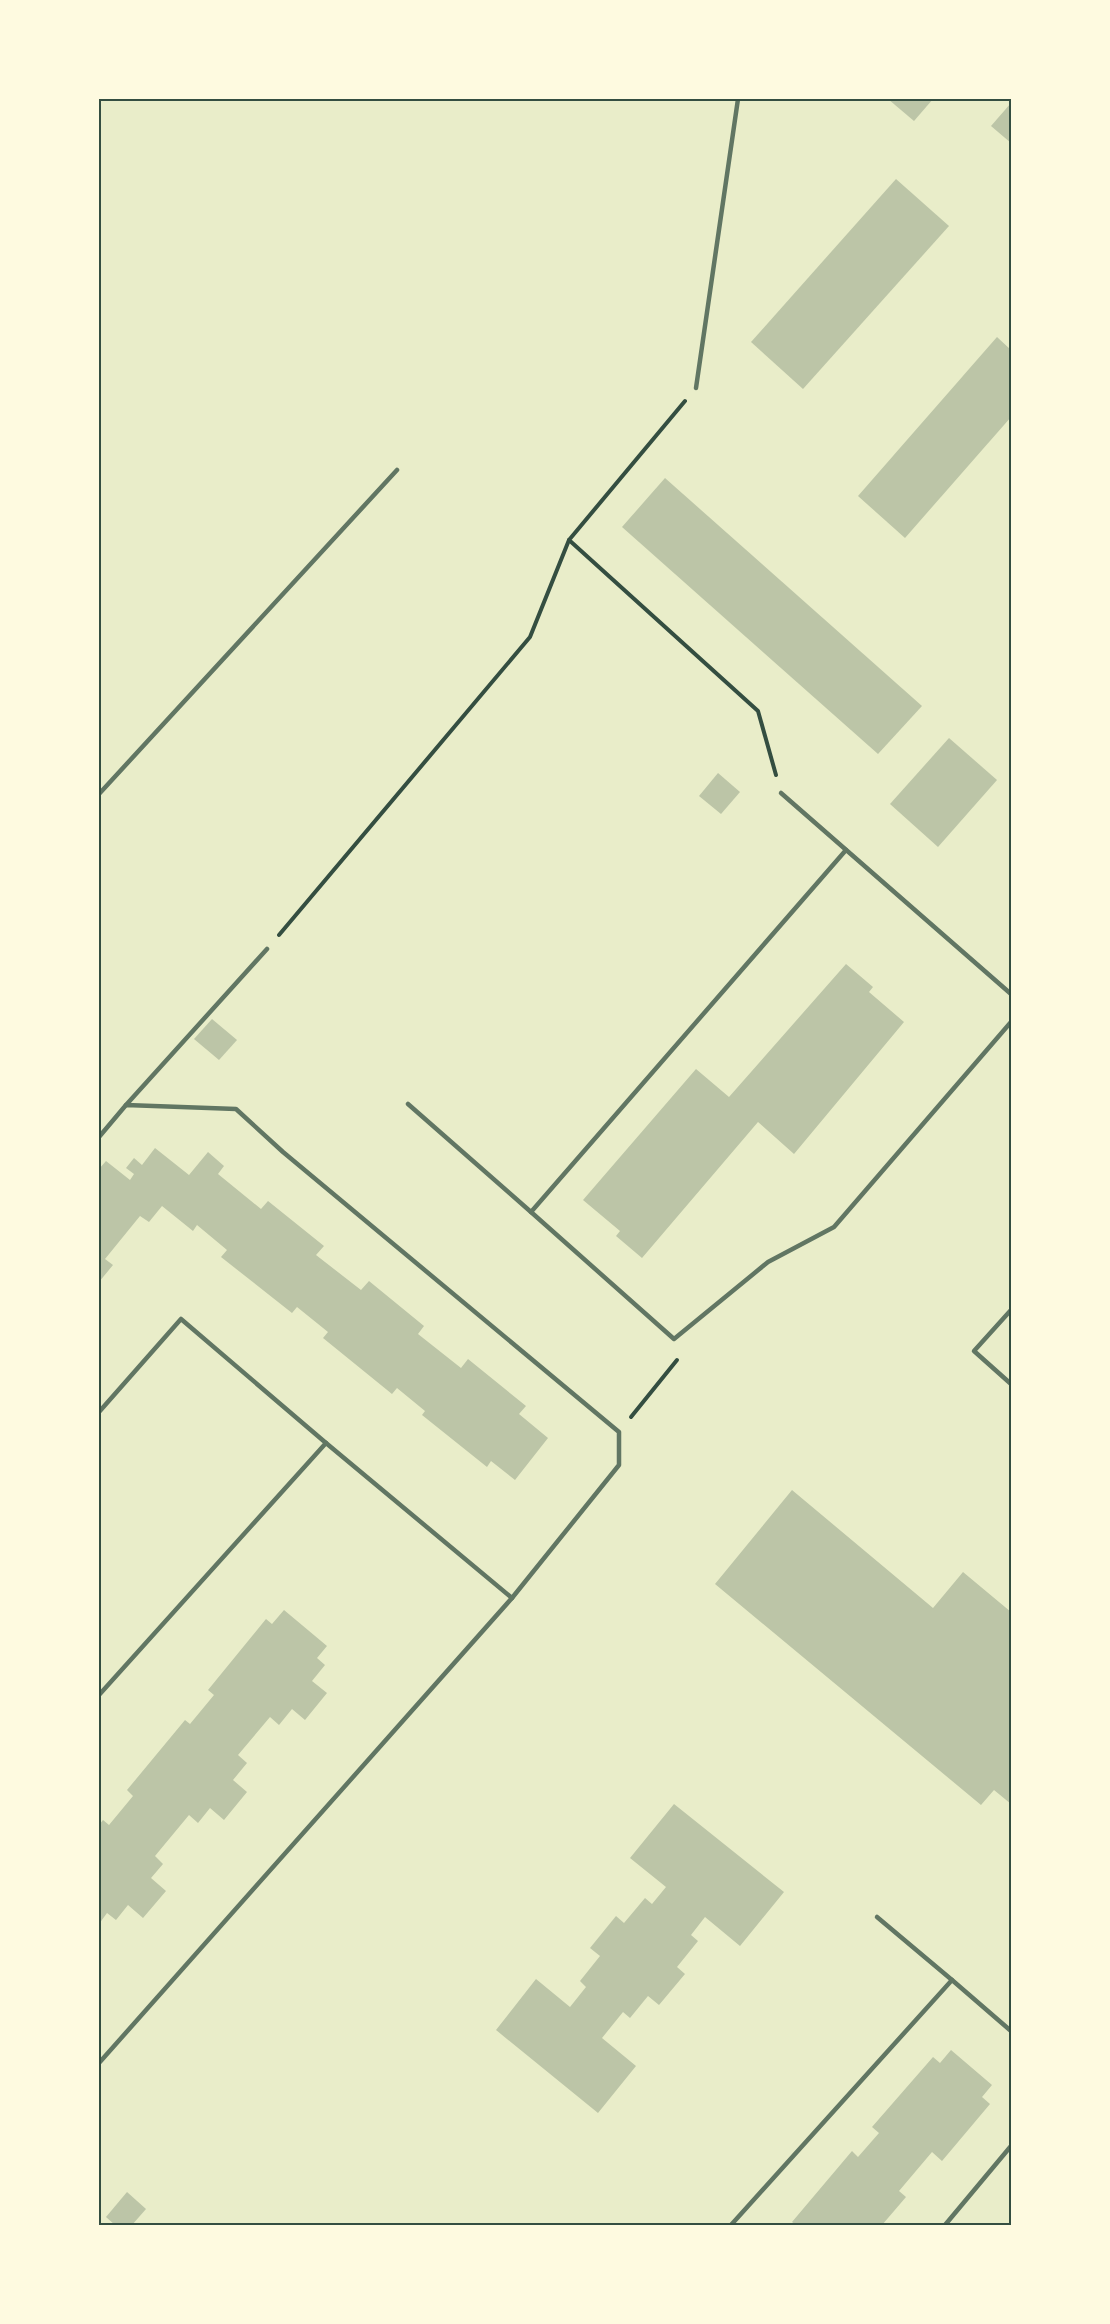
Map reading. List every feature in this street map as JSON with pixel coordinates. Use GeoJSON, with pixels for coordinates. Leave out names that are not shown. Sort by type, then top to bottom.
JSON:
{"type":"FeatureCollection","features":[{"type":"Feature","properties":{"kind":"lane"},"geometry":{"type":"LineString","coordinates":[[696,388],[738,99]]}},
{"type":"Feature","properties":{"kind":"lane"},"geometry":{"type":"LineString","coordinates":[[99,794],[398,470]]}},
{"type":"Feature","properties":{"kind":"lane"},"geometry":{"type":"LineString","coordinates":[[781,793],[1011,994]]}},
{"type":"Feature","properties":{"kind":"lane"},"geometry":{"type":"LineString","coordinates":[[531,1212],[846,850]]}},
{"type":"Feature","properties":{"kind":"lane"},"geometry":{"type":"LineString","coordinates":[[99,1137],[267,949]]}},
{"type":"Feature","properties":{"kind":"lane"},"geometry":{"type":"LineString","coordinates":[[408,1104],[674,1339],[768,1262],[834,1227],[1011,1022]]}},
{"type":"Feature","properties":{"kind":"lane"},"geometry":{"type":"LineString","coordinates":[[99,2063],[512,1598],[619,1466],[619,1432],[292,1160],[236,1109],[126,1105]]}},
{"type":"Feature","properties":{"kind":"lane"},"geometry":{"type":"LineString","coordinates":[[1011,1310],[974,1351],[1011,1384]]}},
{"type":"Feature","properties":{"kind":"lane"},"geometry":{"type":"LineString","coordinates":[[99,1412],[181,1320],[512,1598]]}},
{"type":"Feature","properties":{"kind":"lane"},"geometry":{"type":"LineString","coordinates":[[99,1695],[326,1443]]}},
{"type":"Feature","properties":{"kind":"lane"},"geometry":{"type":"LineString","coordinates":[[877,1917],[1011,2031]]}},
{"type":"Feature","properties":{"kind":"lane"},"geometry":{"type":"LineString","coordinates":[[731,2225],[952,1980]]}},
{"type":"Feature","properties":{"kind":"lane"},"geometry":{"type":"LineString","coordinates":[[945,2225],[1011,2146]]}},
{"type":"Feature","properties":{"kind":"path"},"geometry":{"type":"LineString","coordinates":[[267,949],[530,637],[569,540],[696,388]]}},
{"type":"Feature","properties":{"kind":"path"},"geometry":{"type":"LineString","coordinates":[[569,540],[758,711],[781,793]]}},
{"type":"Feature","properties":{"kind":"path"},"geometry":{"type":"LineString","coordinates":[[619,1432],[684,1350],[674,1339]]}},
{"type":"Feature","properties":{"kind":"building"},"geometry":{"type":"Polygon","coordinates":[[[888,99],[933,99],[914,121],[888,99]]]}},
{"type":"Feature","properties":{"kind":"building"},"geometry":{"type":"Polygon","coordinates":[[[1011,103],[1011,143],[991,126],[1011,103]]]}},
{"type":"Feature","properties":{"kind":"building"},"geometry":{"type":"Polygon","coordinates":[[[896,179],[949,226],[803,389],[751,342],[896,179]]]}},
{"type":"Feature","properties":{"kind":"building"},"geometry":{"type":"Polygon","coordinates":[[[997,337],[1011,350],[1011,417],[905,538],[858,496],[997,337]]]}},
{"type":"Feature","properties":{"kind":"building"},"geometry":{"type":"Polygon","coordinates":[[[665,478],[922,706],[878,754],[622,527],[665,478]]]}},
{"type":"Feature","properties":{"kind":"building"},"geometry":{"type":"Polygon","coordinates":[[[949,738],[997,780],[938,847],[890,804],[949,738]]]}},
{"type":"Feature","properties":{"kind":"building"},"geometry":{"type":"Polygon","coordinates":[[[718,773],[740,792],[721,814],[699,796],[718,773]]]}},
{"type":"Feature","properties":{"kind":"building"},"geometry":{"type":"Polygon","coordinates":[[[846,964],[873,987],[869,992],[904,1022],[794,1154],[758,1122],[642,1258],[616,1236],[620,1231],[583,1200],[696,1069],[729,1097],[846,964]]]}},
{"type":"Feature","properties":{"kind":"building"},"geometry":{"type":"Polygon","coordinates":[[[212,1019],[237,1040],[219,1060],[194,1039],[212,1019]]]}},
{"type":"Feature","properties":{"kind":"building"},"geometry":{"type":"Polygon","coordinates":[[[155,1148],[189,1175],[208,1152],[224,1166],[218,1174],[261,1209],[268,1201],[324,1246],[316,1255],[361,1290],[369,1281],[424,1326],[418,1334],[461,1368],[468,1359],[526,1406],[519,1414],[548,1438],[515,1480],[491,1461],[487,1467],[422,1415],[425,1411],[397,1388],[392,1394],[323,1338],[328,1332],[297,1307],[292,1313],[221,1257],[227,1250],[197,1225],[193,1231],[162,1206],[149,1222],[140,1216],[105,1259],[113,1265],[99,1282],[99,1169],[106,1161],[130,1180],[134,1174],[126,1168],[134,1158],[142,1165],[155,1148]]]}},
{"type":"Feature","properties":{"kind":"building"},"geometry":{"type":"Polygon","coordinates":[[[792,1490],[933,1608],[963,1572],[1011,1612],[1011,1804],[994,1790],[981,1805],[715,1584],[792,1490]]]}},
{"type":"Feature","properties":{"kind":"building"},"geometry":{"type":"Polygon","coordinates":[[[284,1610],[327,1646],[317,1658],[325,1665],[312,1681],[327,1693],[305,1720],[292,1709],[279,1725],[270,1717],[238,1755],[247,1763],[233,1780],[247,1792],[224,1820],[210,1808],[198,1823],[189,1815],[155,1856],[163,1864],[151,1878],[166,1891],[143,1918],[128,1905],[116,1920],[107,1913],[99,1924],[99,1825],[103,1820],[109,1825],[133,1796],[127,1790],[185,1720],[190,1724],[214,1695],[208,1690],[266,1619],[272,1624],[284,1610]]]}},
{"type":"Feature","properties":{"kind":"building"},"geometry":{"type":"Polygon","coordinates":[[[674,1804],[784,1892],[740,1946],[705,1917],[691,1935],[698,1941],[677,1967],[685,1974],[659,2005],[648,1996],[630,2018],[623,2012],[602,2038],[636,2066],[598,2113],[496,2030],[536,1979],[570,2007],[586,1987],[580,1981],[600,1956],[590,1948],[616,1916],[624,1923],[645,1898],[652,1904],[666,1887],[630,1858],[674,1804]]]}},
{"type":"Feature","properties":{"kind":"building"},"geometry":{"type":"Polygon","coordinates":[[[951,2050],[992,2085],[982,2097],[990,2104],[942,2161],[932,2152],[899,2191],[906,2197],[882,2225],[796,2225],[792,2222],[852,2151],[858,2157],[879,2133],[872,2127],[933,2057],[940,2063],[951,2050]]]}},
{"type":"Feature","properties":{"kind":"building"},"geometry":{"type":"Polygon","coordinates":[[[127,2192],[146,2209],[132,2225],[115,2225],[106,2217],[127,2192]]]}}]}
